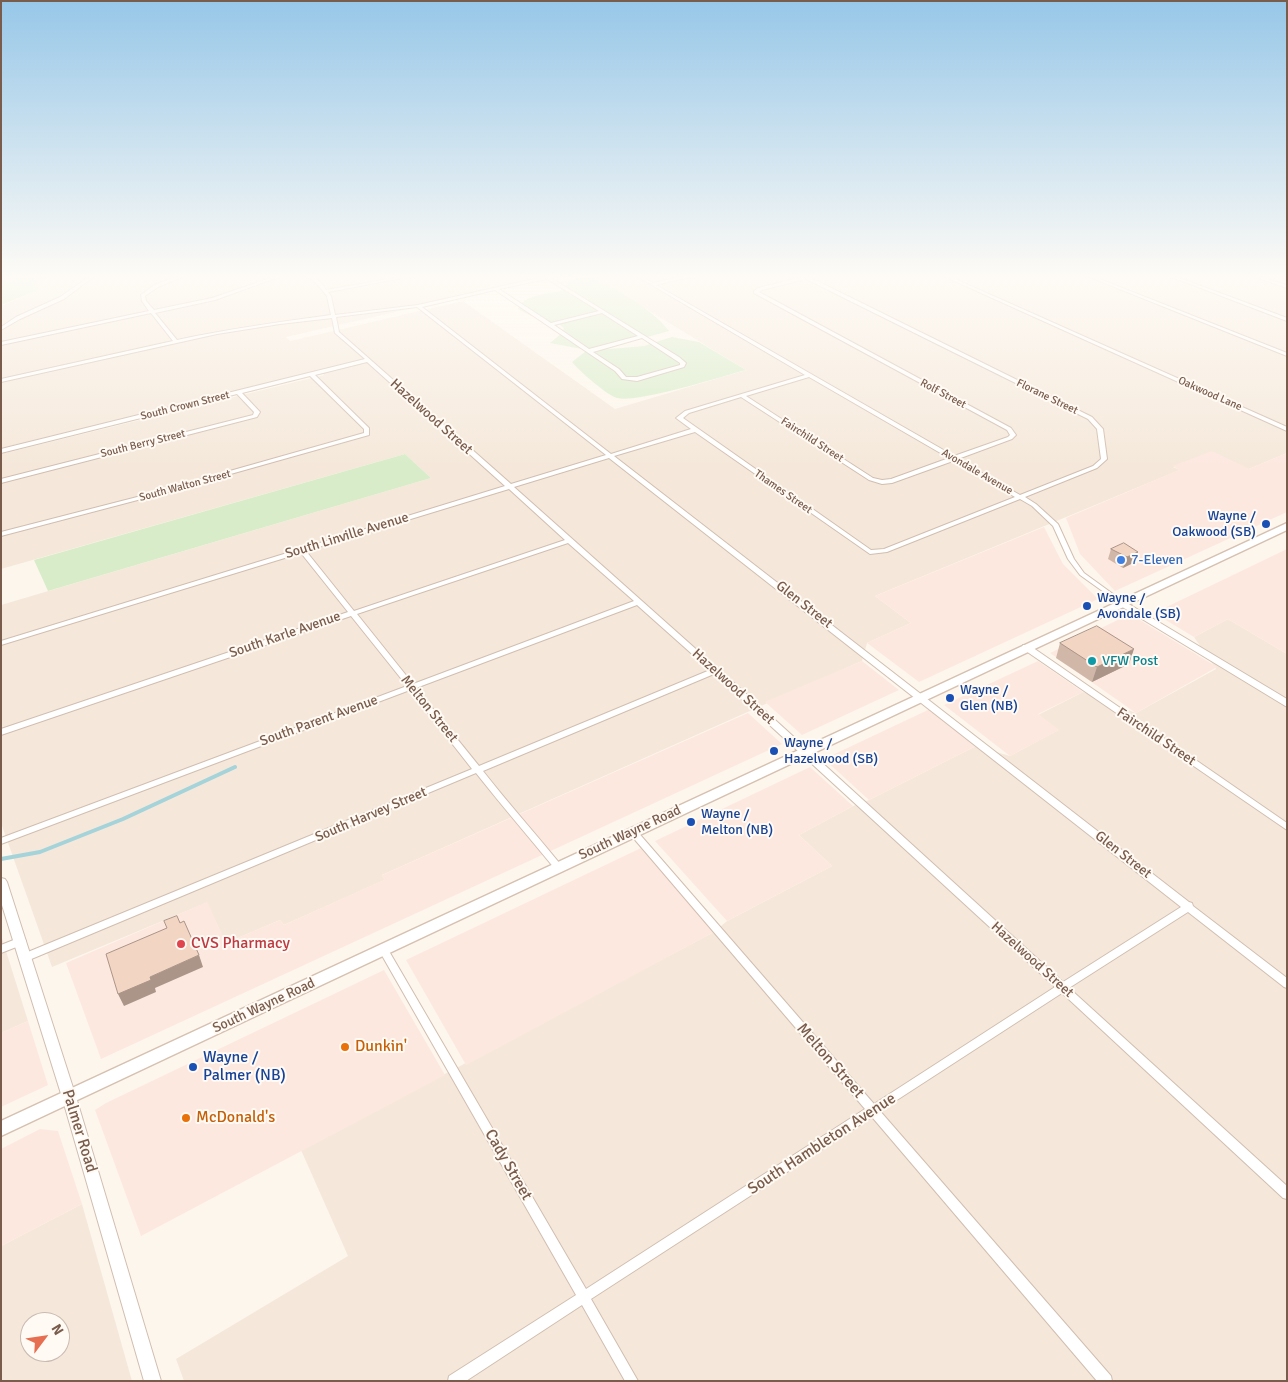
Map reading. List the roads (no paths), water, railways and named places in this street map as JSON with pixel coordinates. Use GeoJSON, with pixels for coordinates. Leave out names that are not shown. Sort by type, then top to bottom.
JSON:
{"type":"FeatureCollection","features":[{"type":"Feature","properties":{"kind":"main road","name":"South Wayne Road"},"geometry":{"type":"LineString","coordinates":[[1,1129],[1287,526]]}},
{"type":"Feature","properties":{"kind":"street"},"geometry":{"type":"LineString","coordinates":[[1,344],[27,338]]}},
{"type":"Feature","properties":{"kind":"street"},"geometry":{"type":"LineString","coordinates":[[173,338],[176,342]]}},
{"type":"Feature","properties":{"kind":"street"},"geometry":{"type":"LineString","coordinates":[[1,381],[194,338]]}},
{"type":"Feature","properties":{"kind":"street","name":"Hazelwood Street"},"geometry":{"type":"LineString","coordinates":[[344,338],[804,751],[1287,1194]]}},
{"type":"Feature","properties":{"kind":"street","name":"Glen Street"},"geometry":{"type":"LineString","coordinates":[[460,338],[1287,984]]}},
{"type":"Feature","properties":{"kind":"street"},"geometry":{"type":"LineString","coordinates":[[569,338],[630,379],[682,366],[683,362],[643,338]]}},
{"type":"Feature","properties":{"kind":"street"},"geometry":{"type":"LineString","coordinates":[[589,352],[635,338]]}},
{"type":"Feature","properties":{"kind":"street","name":"Avondale Avenue"},"geometry":{"type":"LineString","coordinates":[[747,338],[1019,497],[1052,520],[1062,536],[1071,559],[1082,574],[1122,603],[1287,704]]}},
{"type":"Feature","properties":{"kind":"street","name":"Rolf Street"},"geometry":{"type":"LineString","coordinates":[[842,338],[1009,429],[1013,434],[1010,438],[954,459]]}},
{"type":"Feature","properties":{"kind":"street","name":"Florane Street"},"geometry":{"type":"LineString","coordinates":[[930,338],[1094,421],[1100,429],[1104,456],[1102,463],[1019,497]]}},
{"type":"Feature","properties":{"kind":"street","name":"Oakwood Lane"},"geometry":{"type":"LineString","coordinates":[[1085,338],[1287,429]]}},
{"type":"Feature","properties":{"kind":"street"},"geometry":{"type":"LineString","coordinates":[[1245,338],[1286,355]]}},
{"type":"Feature","properties":{"kind":"street","name":"South Crown Street"},"geometry":{"type":"LineString","coordinates":[[1,451],[368,360]]}},
{"type":"Feature","properties":{"kind":"street","name":"South Walton Street"},"geometry":{"type":"LineString","coordinates":[[1,534],[146,496],[367,434],[366,429],[312,375]]}},
{"type":"Feature","properties":{"kind":"street","name":"Thames Street"},"geometry":{"type":"LineString","coordinates":[[810,375],[680,416],[680,420],[870,552],[885,551],[1019,497]]}},
{"type":"Feature","properties":{"kind":"street","name":"South Berry Street"},"geometry":{"type":"LineString","coordinates":[[1,481],[256,414],[256,410],[239,393]]}},
{"type":"Feature","properties":{"kind":"street","name":"Fairchild Street"},"geometry":{"type":"LineString","coordinates":[[743,396],[872,479],[882,482],[892,481],[954,459]]}},
{"type":"Feature","properties":{"kind":"street","name":"South Linville Avenue"},"geometry":{"type":"LineString","coordinates":[[1,643],[694,430]]}},
{"type":"Feature","properties":{"kind":"street","name":"South Karle Avenue"},"geometry":{"type":"LineString","coordinates":[[1,732],[570,540]]}},
{"type":"Feature","properties":{"kind":"street","name":"Melton Street"},"geometry":{"type":"LineString","coordinates":[[302,550],[558,867]]}},
{"type":"Feature","properties":{"kind":"street","name":"South Parent Avenue"},"geometry":{"type":"LineString","coordinates":[[1,840],[638,602]]}},
{"type":"Feature","properties":{"kind":"street","name":"Fairchild Street"},"geometry":{"type":"LineString","coordinates":[[1026,647],[1287,827]]}},
{"type":"Feature","properties":{"kind":"street","name":"South Harvey Street"},"geometry":{"type":"LineString","coordinates":[[26,958],[715,671]]}},
{"type":"Feature","properties":{"kind":"street","name":"Melton Street"},"geometry":{"type":"LineString","coordinates":[[633,832],[1106,1381]]}},
{"type":"Feature","properties":{"kind":"street","name":"Palmer Road"},"geometry":{"type":"LineString","coordinates":[[1,882],[70,1097],[153,1381]]}},
{"type":"Feature","properties":{"kind":"street","name":"South Hambleton Avenue"},"geometry":{"type":"LineString","coordinates":[[454,1381],[1189,906]]}},
{"type":"Feature","properties":{"kind":"street"},"geometry":{"type":"LineString","coordinates":[[1,949],[21,941]]}},
{"type":"Feature","properties":{"kind":"street","name":"Cady Street"},"geometry":{"type":"LineString","coordinates":[[383,950],[632,1381]]}},
{"type":"Feature","properties":{"kind":"waterway"},"geometry":{"type":"LineString","coordinates":[[1,859],[40,852],[123,819],[235,767]]}},
{"type":"Feature","properties":{"kind":"place","name":"Wayne / Oakwood (SB)"},"geometry":{"type":"Point","coordinates":[1266,524]}},
{"type":"Feature","properties":{"kind":"place","name":"7-Eleven"},"geometry":{"type":"Point","coordinates":[1121,560]}},
{"type":"Feature","properties":{"kind":"place","name":"Wayne / Avondale (SB)"},"geometry":{"type":"Point","coordinates":[1087,606]}},
{"type":"Feature","properties":{"kind":"place","name":"VFW Post"},"geometry":{"type":"Point","coordinates":[1092,661]}},
{"type":"Feature","properties":{"kind":"place","name":"Wayne / Glen (NB)"},"geometry":{"type":"Point","coordinates":[950,698]}},
{"type":"Feature","properties":{"kind":"place","name":"Wayne / Hazelwood (SB)"},"geometry":{"type":"Point","coordinates":[774,751]}},
{"type":"Feature","properties":{"kind":"place","name":"Wayne / Melton (NB)"},"geometry":{"type":"Point","coordinates":[691,822]}},
{"type":"Feature","properties":{"kind":"place","name":"CVS Pharmacy"},"geometry":{"type":"Point","coordinates":[181,944]}},
{"type":"Feature","properties":{"kind":"place","name":"Dunkin'"},"geometry":{"type":"Point","coordinates":[345,1047]}},
{"type":"Feature","properties":{"kind":"place","name":"Wayne / Palmer (NB)"},"geometry":{"type":"Point","coordinates":[193,1067]}},
{"type":"Feature","properties":{"kind":"place","name":"McDonald's"},"geometry":{"type":"Point","coordinates":[186,1118]}}]}
